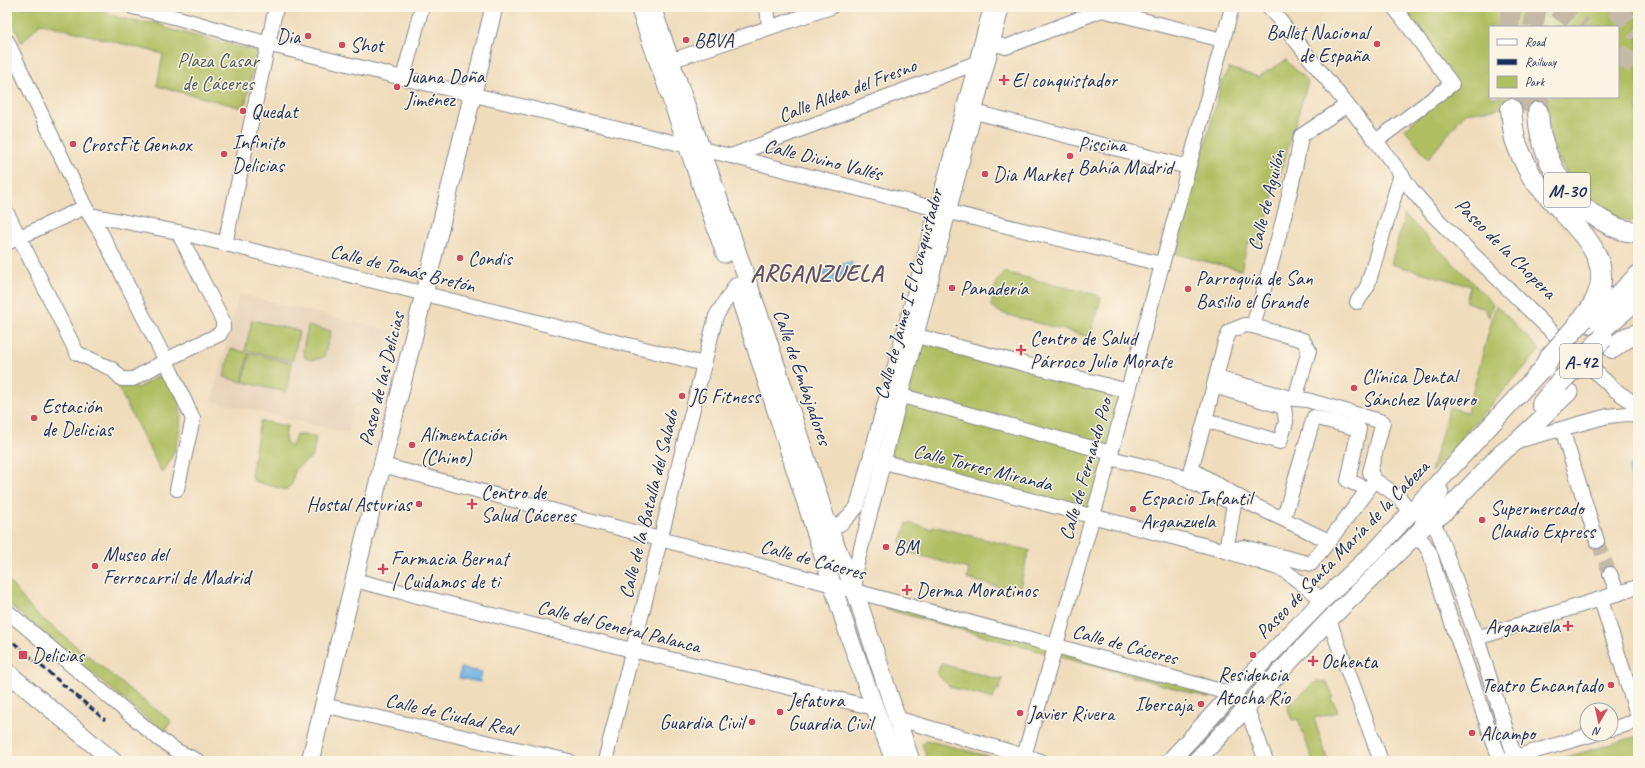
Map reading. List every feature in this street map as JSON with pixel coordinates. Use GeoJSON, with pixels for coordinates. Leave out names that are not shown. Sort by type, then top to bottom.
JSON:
{"type":"FeatureCollection","features":[{"type":"Feature","properties":{"kind":"highway","name":"M-30"},"geometry":{"type":"LineString","coordinates":[[1599,334],[1594,307],[1602,283],[1601,268],[1589,242],[1533,178],[1515,139],[1524,111],[1541,138],[1552,167],[1574,200],[1594,216],[1616,228],[1638,232]]}},
{"type":"Feature","properties":{"kind":"highway","name":"A-42"},"geometry":{"type":"LineString","coordinates":[[1542,404],[1557,382],[1599,334],[1638,276]]}},
{"type":"Feature","properties":{"kind":"highway"},"geometry":{"type":"LineString","coordinates":[[1557,382],[1599,334],[1638,298]]}},
{"type":"Feature","properties":{"kind":"highway","name":"A-42"},"geometry":{"type":"LineString","coordinates":[[1599,334],[1638,303]]}},
{"type":"Feature","properties":{"kind":"highway"},"geometry":{"type":"LineString","coordinates":[[1599,334],[1626,338],[1638,334]]}},
{"type":"Feature","properties":{"kind":"main road","name":"Paseo de las Delicias"},"geometry":{"type":"LineString","coordinates":[[310,761],[494,7]]}},
{"type":"Feature","properties":{"kind":"main road","name":"Calle de Embajadores"},"geometry":{"type":"LineString","coordinates":[[639,7],[665,63],[694,147],[767,337],[830,531],[855,591],[911,761]]}},
{"type":"Feature","properties":{"kind":"main road","name":"Calle de Embajadores"},"geometry":{"type":"LineString","coordinates":[[652,7],[665,63]]}},
{"type":"Feature","properties":{"kind":"main road","name":"Calle de Embajadores"},"geometry":{"type":"LineString","coordinates":[[694,147],[736,285],[825,558],[832,585],[894,761]]}},
{"type":"Feature","properties":{"kind":"main road"},"geometry":{"type":"LineString","coordinates":[[1418,523],[1443,514],[1460,498],[1500,454],[1517,441],[1557,382]]}},
{"type":"Feature","properties":{"kind":"main road","name":"Paseo de Santa María de la Cabeza"},"geometry":{"type":"LineString","coordinates":[[1196,761],[1418,523],[1557,382]]}},
{"type":"Feature","properties":{"kind":"main road","name":"Paseo de Santa María de la Cabeza"},"geometry":{"type":"LineString","coordinates":[[1443,502],[1542,404]]}},
{"type":"Feature","properties":{"kind":"main road","name":"Paseo de Santa María de la Cabeza"},"geometry":{"type":"LineString","coordinates":[[1170,761],[1232,694],[1323,600],[1377,549],[1418,523]]}},
{"type":"Feature","properties":{"kind":"main road"},"geometry":{"type":"LineString","coordinates":[[7,672],[109,760]]}},
{"type":"Feature","properties":{"kind":"street","name":"Calle Divino Vallés"},"geometry":{"type":"LineString","coordinates":[[133,7],[178,18],[268,44],[402,78],[731,156],[1162,264]]}},
{"type":"Feature","properties":{"kind":"street"},"geometry":{"type":"LineString","coordinates":[[225,244],[276,7]]}},
{"type":"Feature","properties":{"kind":"street"},"geometry":{"type":"LineString","coordinates":[[402,78],[422,7]]}},
{"type":"Feature","properties":{"kind":"street"},"geometry":{"type":"LineString","coordinates":[[767,7],[769,27]]}},
{"type":"Feature","properties":{"kind":"street"},"geometry":{"type":"LineString","coordinates":[[665,63],[830,7]]}},
{"type":"Feature","properties":{"kind":"street","name":"Calle de Jaime I El Conquistador"},"geometry":{"type":"LineString","coordinates":[[855,591],[856,571],[917,336],[967,96],[991,7]]}},
{"type":"Feature","properties":{"kind":"street","name":"Calle de Jaime I El Conquistador"},"geometry":{"type":"LineString","coordinates":[[830,531],[844,521],[857,507],[902,340],[975,112],[1002,7]]}},
{"type":"Feature","properties":{"kind":"street","name":"Calle de Fernando Poo"},"geometry":{"type":"LineString","coordinates":[[1024,756],[1128,391],[1232,7]]}},
{"type":"Feature","properties":{"kind":"street","name":"Paseo de la Chopera"},"geometry":{"type":"LineString","coordinates":[[1269,7],[1376,141],[1403,176],[1411,190],[1434,216],[1575,348]]}},
{"type":"Feature","properties":{"kind":"street"},"geometry":{"type":"LineString","coordinates":[[1376,141],[1452,84],[1394,7]]}},
{"type":"Feature","properties":{"kind":"street"},"geometry":{"type":"LineString","coordinates":[[993,43],[1006,47],[1102,10],[1223,40]]}},
{"type":"Feature","properties":{"kind":"street"},"geometry":{"type":"LineString","coordinates":[[7,41],[88,211],[166,361],[193,420],[177,489]]}},
{"type":"Feature","properties":{"kind":"street","name":"Calle Aldea del Fresno"},"geometry":{"type":"LineString","coordinates":[[731,156],[976,62]]}},
{"type":"Feature","properties":{"kind":"street"},"geometry":{"type":"LineString","coordinates":[[967,96],[975,112],[1188,167]]}},
{"type":"Feature","properties":{"kind":"street","name":"Calle de Aguilón"},"geometry":{"type":"LineString","coordinates":[[1253,326],[1278,238],[1298,156],[1301,136],[1347,105]]}},
{"type":"Feature","properties":{"kind":"street"},"geometry":{"type":"LineString","coordinates":[[1357,302],[1367,286],[1403,176]]}},
{"type":"Feature","properties":{"kind":"street"},"geometry":{"type":"LineString","coordinates":[[13,240],[88,211]]}},
{"type":"Feature","properties":{"kind":"street","name":"Calle de Tomás Bretón"},"geometry":{"type":"LineString","coordinates":[[88,211],[424,293],[704,364]]}},
{"type":"Feature","properties":{"kind":"street"},"geometry":{"type":"LineString","coordinates":[[7,213],[13,240],[77,353],[112,369],[122,379],[133,379],[220,334],[223,328],[223,321],[178,232]]}},
{"type":"Feature","properties":{"kind":"street","name":"Calle de la Batalla del Salado"},"geometry":{"type":"LineString","coordinates":[[605,761],[659,539],[716,316],[736,285]]}},
{"type":"Feature","properties":{"kind":"street"},"geometry":{"type":"LineString","coordinates":[[1295,399],[1309,350],[1303,340],[1245,325],[1230,331],[1225,342],[1191,469],[1249,503],[1329,541]]}},
{"type":"Feature","properties":{"kind":"street"},"geometry":{"type":"LineString","coordinates":[[902,340],[908,336],[917,336],[1128,391]]}},
{"type":"Feature","properties":{"kind":"street"},"geometry":{"type":"LineString","coordinates":[[1575,348],[1638,396]]}},
{"type":"Feature","properties":{"kind":"street"},"geometry":{"type":"LineString","coordinates":[[1575,348],[1615,390],[1638,406]]}},
{"type":"Feature","properties":{"kind":"street"},"geometry":{"type":"LineString","coordinates":[[1215,382],[1295,399],[1307,400],[1383,422],[1370,472],[1375,480],[1399,497],[1418,523],[1423,542],[1430,553],[1443,597],[1501,761]]}},
{"type":"Feature","properties":{"kind":"street"},"geometry":{"type":"LineString","coordinates":[[1205,420],[1280,442],[1286,422],[1284,407],[1215,382]]}},
{"type":"Feature","properties":{"kind":"street"},"geometry":{"type":"LineString","coordinates":[[902,396],[1173,474],[1234,504],[1226,551],[1244,547],[1311,564],[1375,480]]}},
{"type":"Feature","properties":{"kind":"street"},"geometry":{"type":"LineString","coordinates":[[1517,441],[1608,416],[1638,414]]}},
{"type":"Feature","properties":{"kind":"street"},"geometry":{"type":"LineString","coordinates":[[1285,514],[1314,418],[1359,429],[1348,481],[1359,485]]}},
{"type":"Feature","properties":{"kind":"street"},"geometry":{"type":"LineString","coordinates":[[1562,429],[1597,542]]}},
{"type":"Feature","properties":{"kind":"street","name":"Calle Torres Miranda"},"geometry":{"type":"LineString","coordinates":[[872,451],[884,462],[1093,515],[1226,551],[1284,570],[1323,600]]}},
{"type":"Feature","properties":{"kind":"street","name":"Calle de Cáceres"},"geometry":{"type":"LineString","coordinates":[[382,465],[855,591],[1232,694]]}},
{"type":"Feature","properties":{"kind":"street"},"geometry":{"type":"LineString","coordinates":[[1418,523],[1438,532],[1477,638],[1513,760],[1579,739]]}},
{"type":"Feature","properties":{"kind":"street"},"geometry":{"type":"LineString","coordinates":[[825,558],[824,540],[830,531]]}},
{"type":"Feature","properties":{"kind":"street"},"geometry":{"type":"LineString","coordinates":[[1610,574],[1618,594]]}},
{"type":"Feature","properties":{"kind":"street","name":"Calle del General Palanca"},"geometry":{"type":"LineString","coordinates":[[354,580],[632,650],[875,708]]}},
{"type":"Feature","properties":{"kind":"street"},"geometry":{"type":"LineString","coordinates":[[1477,638],[1601,600],[1638,587]]}},
{"type":"Feature","properties":{"kind":"street"},"geometry":{"type":"LineString","coordinates":[[1601,600],[1638,717]]}},
{"type":"Feature","properties":{"kind":"street"},"geometry":{"type":"LineString","coordinates":[[7,611],[159,738],[177,751],[198,761]]}},
{"type":"Feature","properties":{"kind":"street"},"geometry":{"type":"LineString","coordinates":[[1329,620],[1381,761]]}},
{"type":"Feature","properties":{"kind":"street"},"geometry":{"type":"LineString","coordinates":[[1232,694],[1246,706],[1266,761]]}},
{"type":"Feature","properties":{"kind":"street","name":"Calle de Ciudad Real"},"geometry":{"type":"LineString","coordinates":[[323,705],[564,760]]}},
{"type":"Feature","properties":{"kind":"street"},"geometry":{"type":"LineString","coordinates":[[896,718],[1041,761]]}},
{"type":"Feature","properties":{"kind":"street"},"geometry":{"type":"LineString","coordinates":[[1619,727],[1638,721]]}},
{"type":"Feature","properties":{"kind":"shaded area"},"geometry":{"type":"Polygon","coordinates":[[[239,294],[393,331],[374,407],[354,406],[348,433],[212,401],[239,294]]]}},
{"type":"Feature","properties":{"kind":"green space","name":"Plaza Casar de Cáceres"},"geometry":{"type":"Polygon","coordinates":[[[7,7],[88,7],[102,10],[120,18],[137,22],[158,23],[168,29],[257,51],[245,106],[243,108],[157,86],[163,54],[40,23],[22,43],[7,11],[7,7]]]}},
{"type":"Feature","properties":{"kind":"green space"},"geometry":{"type":"Polygon","coordinates":[[[1386,7],[1638,7],[1638,221],[1623,220],[1609,214],[1582,194],[1562,166],[1555,151],[1549,130],[1547,107],[1501,108],[1465,113],[1428,159],[1405,129],[1449,89],[1386,7]]]}},
{"type":"Feature","properties":{"kind":"green space"},"geometry":{"type":"Polygon","coordinates":[[[1286,60],[1308,82],[1259,244],[1248,243],[1241,270],[1175,254],[1221,85],[1229,68],[1258,77],[1286,60]]]}},
{"type":"Feature","properties":{"kind":"green space"},"geometry":{"type":"Polygon","coordinates":[[[1405,215],[1493,303],[1489,317],[1484,308],[1466,302],[1470,286],[1391,264],[1405,215]]]}},
{"type":"Feature","properties":{"kind":"green space"},"geometry":{"type":"Polygon","coordinates":[[[1004,272],[1096,295],[1101,298],[1092,330],[1093,338],[1001,313],[991,306],[996,282],[1004,272]]]}},
{"type":"Feature","properties":{"kind":"green space"},"geometry":{"type":"Polygon","coordinates":[[[1496,305],[1540,350],[1431,472],[1449,407],[1467,412],[1496,305]]]}},
{"type":"Feature","properties":{"kind":"green space"},"geometry":{"type":"Polygon","coordinates":[[[252,320],[299,331],[293,361],[245,350],[252,320]]]}},
{"type":"Feature","properties":{"kind":"green space"},"geometry":{"type":"Polygon","coordinates":[[[308,326],[331,331],[324,357],[314,360],[305,358],[303,351],[308,326]]]}},
{"type":"Feature","properties":{"kind":"green space"},"geometry":{"type":"Polygon","coordinates":[[[917,336],[1128,391],[1093,515],[884,462],[917,336]]]}},
{"type":"Feature","properties":{"kind":"green space"},"geometry":{"type":"Polygon","coordinates":[[[231,349],[249,353],[242,382],[224,377],[231,349]]]}},
{"type":"Feature","properties":{"kind":"green space"},"geometry":{"type":"Polygon","coordinates":[[[250,353],[292,363],[286,392],[243,382],[250,353]]]}},
{"type":"Feature","properties":{"kind":"green space"},"geometry":{"type":"Polygon","coordinates":[[[168,371],[178,396],[181,416],[179,436],[176,446],[168,465],[162,473],[112,376],[137,388],[168,371]]]}},
{"type":"Feature","properties":{"kind":"green space"},"geometry":{"type":"Polygon","coordinates":[[[260,421],[287,426],[285,440],[291,448],[296,435],[309,435],[316,438],[313,456],[295,469],[292,484],[286,490],[254,481],[251,475],[260,421]]]}},
{"type":"Feature","properties":{"kind":"green space"},"geometry":{"type":"Polygon","coordinates":[[[907,523],[932,529],[933,526],[1031,551],[1028,553],[1020,587],[1011,590],[967,579],[969,569],[911,553],[913,547],[900,543],[907,523]]]}},
{"type":"Feature","properties":{"kind":"green space"},"geometry":{"type":"Polygon","coordinates":[[[7,579],[33,611],[171,721],[164,733],[11,606],[7,602],[7,579]]]}},
{"type":"Feature","properties":{"kind":"green space"},"geometry":{"type":"Polygon","coordinates":[[[873,590],[1221,686],[1210,698],[885,609],[873,590]]]}},
{"type":"Feature","properties":{"kind":"green space"},"geometry":{"type":"Polygon","coordinates":[[[941,664],[1002,679],[999,690],[996,690],[993,699],[950,687],[937,674],[941,664]]]}},
{"type":"Feature","properties":{"kind":"green space"},"geometry":{"type":"Polygon","coordinates":[[[1316,681],[1327,682],[1333,697],[1331,698],[1332,702],[1334,702],[1338,712],[1314,718],[1328,761],[1313,761],[1298,719],[1292,720],[1287,706],[1316,681]]]}},
{"type":"Feature","properties":{"kind":"green space"},"geometry":{"type":"Polygon","coordinates":[[[1638,736],[1638,761],[1553,761],[1619,742],[1638,736]]]}},
{"type":"Feature","properties":{"kind":"green space"},"geometry":{"type":"Polygon","coordinates":[[[926,740],[1005,761],[928,761],[922,744],[926,740]]]}},
{"type":"Feature","properties":{"kind":"water"},"geometry":{"type":"Polygon","coordinates":[[[851,261],[856,275],[827,284],[823,271],[851,261]]]}},
{"type":"Feature","properties":{"kind":"water"},"geometry":{"type":"Polygon","coordinates":[[[1638,464],[1638,487],[1633,488],[1628,466],[1638,464]]]}},
{"type":"Feature","properties":{"kind":"water"},"geometry":{"type":"Polygon","coordinates":[[[461,668],[482,672],[480,682],[459,678],[461,668]]]}},
{"type":"Feature","properties":{"kind":"tunnel"},"geometry":{"type":"LineString","coordinates":[[1509,26],[1511,7]]}},
{"type":"Feature","properties":{"kind":"tunnel"},"geometry":{"type":"LineString","coordinates":[[1533,26],[1537,7]]}},
{"type":"Feature","properties":{"kind":"tunnel"},"geometry":{"type":"LineString","coordinates":[[1556,7],[1583,26]]}},
{"type":"Feature","properties":{"kind":"tunnel"},"geometry":{"type":"LineString","coordinates":[[1615,7],[1638,34]]}},
{"type":"Feature","properties":{"kind":"tunnel"},"geometry":{"type":"LineString","coordinates":[[1619,54],[1638,68]]}},
{"type":"Feature","properties":{"kind":"tunnel"},"geometry":{"type":"LineString","coordinates":[[1525,98],[1525,111]]}},
{"type":"Feature","properties":{"kind":"tunnel"},"geometry":{"type":"LineString","coordinates":[[1538,112],[1540,98]]}},
{"type":"Feature","properties":{"kind":"tunnel"},"geometry":{"type":"LineString","coordinates":[[1597,541],[1610,574]]}},
{"type":"Feature","properties":{"kind":"tunnel"},"geometry":{"type":"LineString","coordinates":[[1182,761],[1312,624],[1335,603]]}},
{"type":"Feature","properties":{"kind":"railway"},"geometry":{"type":"LineString","coordinates":[[7,637],[105,720]]}},
{"type":"Feature","properties":{"kind":"place","name":"Dia"},"geometry":{"type":"Point","coordinates":[308,36]}},
{"type":"Feature","properties":{"kind":"place","name":"BBVA"},"geometry":{"type":"Point","coordinates":[686,40]}},
{"type":"Feature","properties":{"kind":"place","name":"Ballet Nacional de España"},"geometry":{"type":"Point","coordinates":[1377,44]}},
{"type":"Feature","properties":{"kind":"place","name":"Shot"},"geometry":{"type":"Point","coordinates":[342,45]}},
{"type":"Feature","properties":{"kind":"place","name":"El conquistador"},"geometry":{"type":"Point","coordinates":[1004,80]}},
{"type":"Feature","properties":{"kind":"place","name":"Juana Doña Jiménez"},"geometry":{"type":"Point","coordinates":[397,87]}},
{"type":"Feature","properties":{"kind":"place","name":"Quedat"},"geometry":{"type":"Point","coordinates":[243,111]}},
{"type":"Feature","properties":{"kind":"place","name":"CrossFit Gennox"},"geometry":{"type":"Point","coordinates":[73,144]}},
{"type":"Feature","properties":{"kind":"place","name":"Infinito Delicias"},"geometry":{"type":"Point","coordinates":[224,154]}},
{"type":"Feature","properties":{"kind":"place","name":"Piscina Bahía Madrid"},"geometry":{"type":"Point","coordinates":[1070,156]}},
{"type":"Feature","properties":{"kind":"place","name":"Dia Market"},"geometry":{"type":"Point","coordinates":[985,174]}},
{"type":"Feature","properties":{"kind":"place","name":"Condis"},"geometry":{"type":"Point","coordinates":[460,258]}},
{"type":"Feature","properties":{"kind":"place","name":"Panadería"},"geometry":{"type":"Point","coordinates":[952,288]}},
{"type":"Feature","properties":{"kind":"place","name":"Parroquia de San Basilio el Grande"},"geometry":{"type":"Point","coordinates":[1188,289]}},
{"type":"Feature","properties":{"kind":"place","name":"Centro de Salud Párroco Julio Morate"},"geometry":{"type":"Point","coordinates":[1021,350]}},
{"type":"Feature","properties":{"kind":"place","name":"Clínica Dental Sánchez Vaquero"},"geometry":{"type":"Point","coordinates":[1354,388]}},
{"type":"Feature","properties":{"kind":"place","name":"JG Fitness"},"geometry":{"type":"Point","coordinates":[682,396]}},
{"type":"Feature","properties":{"kind":"place","name":"Estación de Delicias"},"geometry":{"type":"Point","coordinates":[34,418]}},
{"type":"Feature","properties":{"kind":"place","name":"Alimentación (Chino)"},"geometry":{"type":"Point","coordinates":[412,445]}},
{"type":"Feature","properties":{"kind":"place","name":"Hostal Asturias"},"geometry":{"type":"Point","coordinates":[419,504]}},
{"type":"Feature","properties":{"kind":"place","name":"Centro de Salud Cáceres"},"geometry":{"type":"Point","coordinates":[472,504]}},
{"type":"Feature","properties":{"kind":"place","name":"Espacio Infantil Arganzuela"},"geometry":{"type":"Point","coordinates":[1133,509]}},
{"type":"Feature","properties":{"kind":"place","name":"Supermercado Claudio Express"},"geometry":{"type":"Point","coordinates":[1482,520]}},
{"type":"Feature","properties":{"kind":"place","name":"BM"},"geometry":{"type":"Point","coordinates":[886,547]}},
{"type":"Feature","properties":{"kind":"place","name":"Museo del Ferrocarril de Madrid"},"geometry":{"type":"Point","coordinates":[95,566]}},
{"type":"Feature","properties":{"kind":"place","name":"Farmacia Bernat | Cuidamos de ti"},"geometry":{"type":"Point","coordinates":[383,569]}},
{"type":"Feature","properties":{"kind":"place","name":"Derma Moratinos"},"geometry":{"type":"Point","coordinates":[907,590]}},
{"type":"Feature","properties":{"kind":"place","name":"Arganzuela"},"geometry":{"type":"Point","coordinates":[1568,626]}},
{"type":"Feature","properties":{"kind":"place","name":"Delicias"},"geometry":{"type":"Point","coordinates":[23,655]}},
{"type":"Feature","properties":{"kind":"place","name":"Residencia Atocha Río"},"geometry":{"type":"Point","coordinates":[1253,655]}},
{"type":"Feature","properties":{"kind":"place","name":"Ochenta"},"geometry":{"type":"Point","coordinates":[1313,661]}},
{"type":"Feature","properties":{"kind":"place","name":"Teatro Encantado"},"geometry":{"type":"Point","coordinates":[1611,685]}},
{"type":"Feature","properties":{"kind":"place","name":"Ibercaja"},"geometry":{"type":"Point","coordinates":[1201,704]}},
{"type":"Feature","properties":{"kind":"place","name":"Jefatura Guardia Civil"},"geometry":{"type":"Point","coordinates":[780,712]}},
{"type":"Feature","properties":{"kind":"place","name":"Javier Rivera"},"geometry":{"type":"Point","coordinates":[1020,713]}},
{"type":"Feature","properties":{"kind":"place","name":"Guardia Civil"},"geometry":{"type":"Point","coordinates":[752,722]}},
{"type":"Feature","properties":{"kind":"place","name":"Alcampo"},"geometry":{"type":"Point","coordinates":[1472,733]}},
{"type":"Feature","properties":{"kind":"district","name":"ARGANZUELA"},"geometry":{"type":"Point","coordinates":[817,273]}}]}
